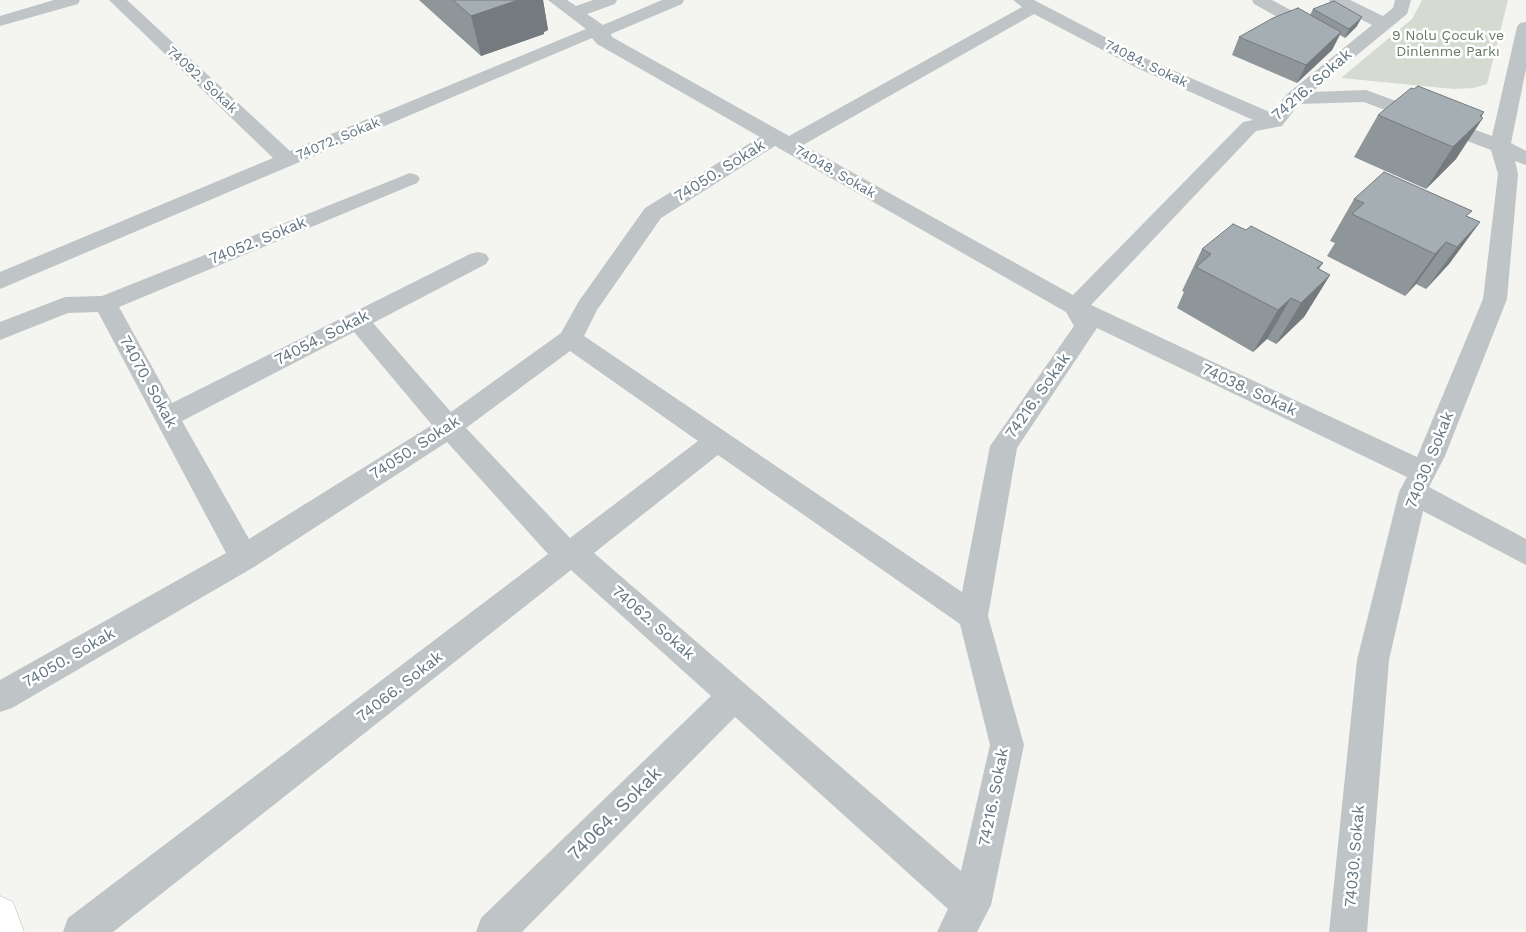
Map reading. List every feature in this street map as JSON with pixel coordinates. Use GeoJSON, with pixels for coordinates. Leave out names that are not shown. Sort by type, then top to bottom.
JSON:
{"type":"FeatureCollection","features":[{"type":"Feature","properties":{"kind":"main road"},"geometry":{"type":"LineString","coordinates":[[0,915],[5,932]]}},
{"type":"Feature","properties":{"kind":"street"},"geometry":{"type":"LineString","coordinates":[[0,21],[72,0]]}},
{"type":"Feature","properties":{"kind":"street","name":"74092. Sokak"},"geometry":{"type":"LineString","coordinates":[[117,0],[287,160]]}},
{"type":"Feature","properties":{"kind":"street"},"geometry":{"type":"LineString","coordinates":[[556,0],[602,32]]}},
{"type":"Feature","properties":{"kind":"street"},"geometry":{"type":"LineString","coordinates":[[574,13],[608,0]]}},
{"type":"Feature","properties":{"kind":"street","name":"74072. Sokak"},"geometry":{"type":"LineString","coordinates":[[0,281],[589,33],[602,32],[676,0]]}},
{"type":"Feature","properties":{"kind":"street"},"geometry":{"type":"LineString","coordinates":[[1260,0],[1351,51]]}},
{"type":"Feature","properties":{"kind":"street"},"geometry":{"type":"LineString","coordinates":[[1337,0],[1384,24]]}},
{"type":"Feature","properties":{"kind":"street","name":"74216. Sokak"},"geometry":{"type":"LineString","coordinates":[[956,932],[972,905],[1007,745],[973,616],[1004,446],[1086,326],[1075,308],[1250,126],[1275,122],[1293,99],[1401,10],[1403,0]]}},
{"type":"Feature","properties":{"kind":"street","name":"74084. Sokak"},"geometry":{"type":"LineString","coordinates":[[1027,3],[1143,64],[1275,122]]}},
{"type":"Feature","properties":{"kind":"street","name":"74050. Sokak"},"geometry":{"type":"LineString","coordinates":[[0,697],[244,558],[449,427],[570,339],[587,307],[653,214],[1027,3]]}},
{"type":"Feature","properties":{"kind":"street","name":"74048. Sokak"},"geometry":{"type":"LineString","coordinates":[[602,32],[603,40],[1075,308]]}},
{"type":"Feature","properties":{"kind":"street","name":"74030. Sokak"},"geometry":{"type":"LineString","coordinates":[[1348,932],[1373,660],[1418,482],[1495,299],[1508,174],[1500,146],[1525,37]]}},
{"type":"Feature","properties":{"kind":"street"},"geometry":{"type":"LineString","coordinates":[[1293,99],[1366,96],[1500,146],[1526,160]]}},
{"type":"Feature","properties":{"kind":"street","name":"74052. Sokak"},"geometry":{"type":"LineString","coordinates":[[105,304],[410,179]]}},
{"type":"Feature","properties":{"kind":"street","name":"74054. Sokak"},"geometry":{"type":"LineString","coordinates":[[167,417],[478,259]]}},
{"type":"Feature","properties":{"kind":"street"},"geometry":{"type":"LineString","coordinates":[[0,330],[65,305],[105,304]]}},
{"type":"Feature","properties":{"kind":"street","name":"74070. Sokak"},"geometry":{"type":"LineString","coordinates":[[105,304],[244,558]]}},
{"type":"Feature","properties":{"kind":"street","name":"74038. Sokak"},"geometry":{"type":"LineString","coordinates":[[1075,308],[1418,482],[1526,553]]}},
{"type":"Feature","properties":{"kind":"street","name":"74062. Sokak"},"geometry":{"type":"LineString","coordinates":[[357,320],[449,427],[569,557],[582,561],[972,905]]}},
{"type":"Feature","properties":{"kind":"street"},"geometry":{"type":"LineString","coordinates":[[570,339],[973,616]]}},
{"type":"Feature","properties":{"kind":"street","name":"74066. Sokak"},"geometry":{"type":"LineString","coordinates":[[82,932],[718,440]]}},
{"type":"Feature","properties":{"kind":"street","name":"74064. Sokak"},"geometry":{"type":"LineString","coordinates":[[495,932],[735,695]]}},
{"type":"Feature","properties":{"kind":"green space","name":"9 Nolu Çocuk ve Dinlenme Parkı"},"geometry":{"type":"Polygon","coordinates":[[[1422,0],[1508,0],[1487,84],[1474,88],[1454,89],[1341,78],[1412,19],[1422,0]]]}},
{"type":"Feature","properties":{"kind":"building"},"geometry":{"type":"Polygon","coordinates":[[[453,0],[518,0],[471,16],[453,0]]]}},
{"type":"Feature","properties":{"kind":"building"},"geometry":{"type":"Polygon","coordinates":[[[1334,1],[1362,17],[1349,29],[1313,9],[1334,1]]]}},
{"type":"Feature","properties":{"kind":"building"},"geometry":{"type":"Polygon","coordinates":[[[1298,8],[1341,32],[1306,65],[1239,37],[1273,18],[1298,8]]]}},
{"type":"Feature","properties":{"kind":"building"},"geometry":{"type":"Polygon","coordinates":[[[1418,86],[1484,112],[1480,116],[1483,118],[1453,147],[1378,115],[1411,88],[1414,89],[1418,86]]]}},
{"type":"Feature","properties":{"kind":"building"},"geometry":{"type":"Polygon","coordinates":[[[1384,172],[1472,211],[1466,216],[1480,222],[1457,247],[1446,242],[1435,254],[1352,214],[1364,203],[1354,199],[1384,172]]]}},
{"type":"Feature","properties":{"kind":"building"},"geometry":{"type":"Polygon","coordinates":[[[1233,224],[1246,230],[1251,226],[1323,263],[1317,268],[1330,275],[1301,303],[1291,298],[1278,310],[1196,267],[1211,254],[1202,249],[1233,224]]]}}]}
